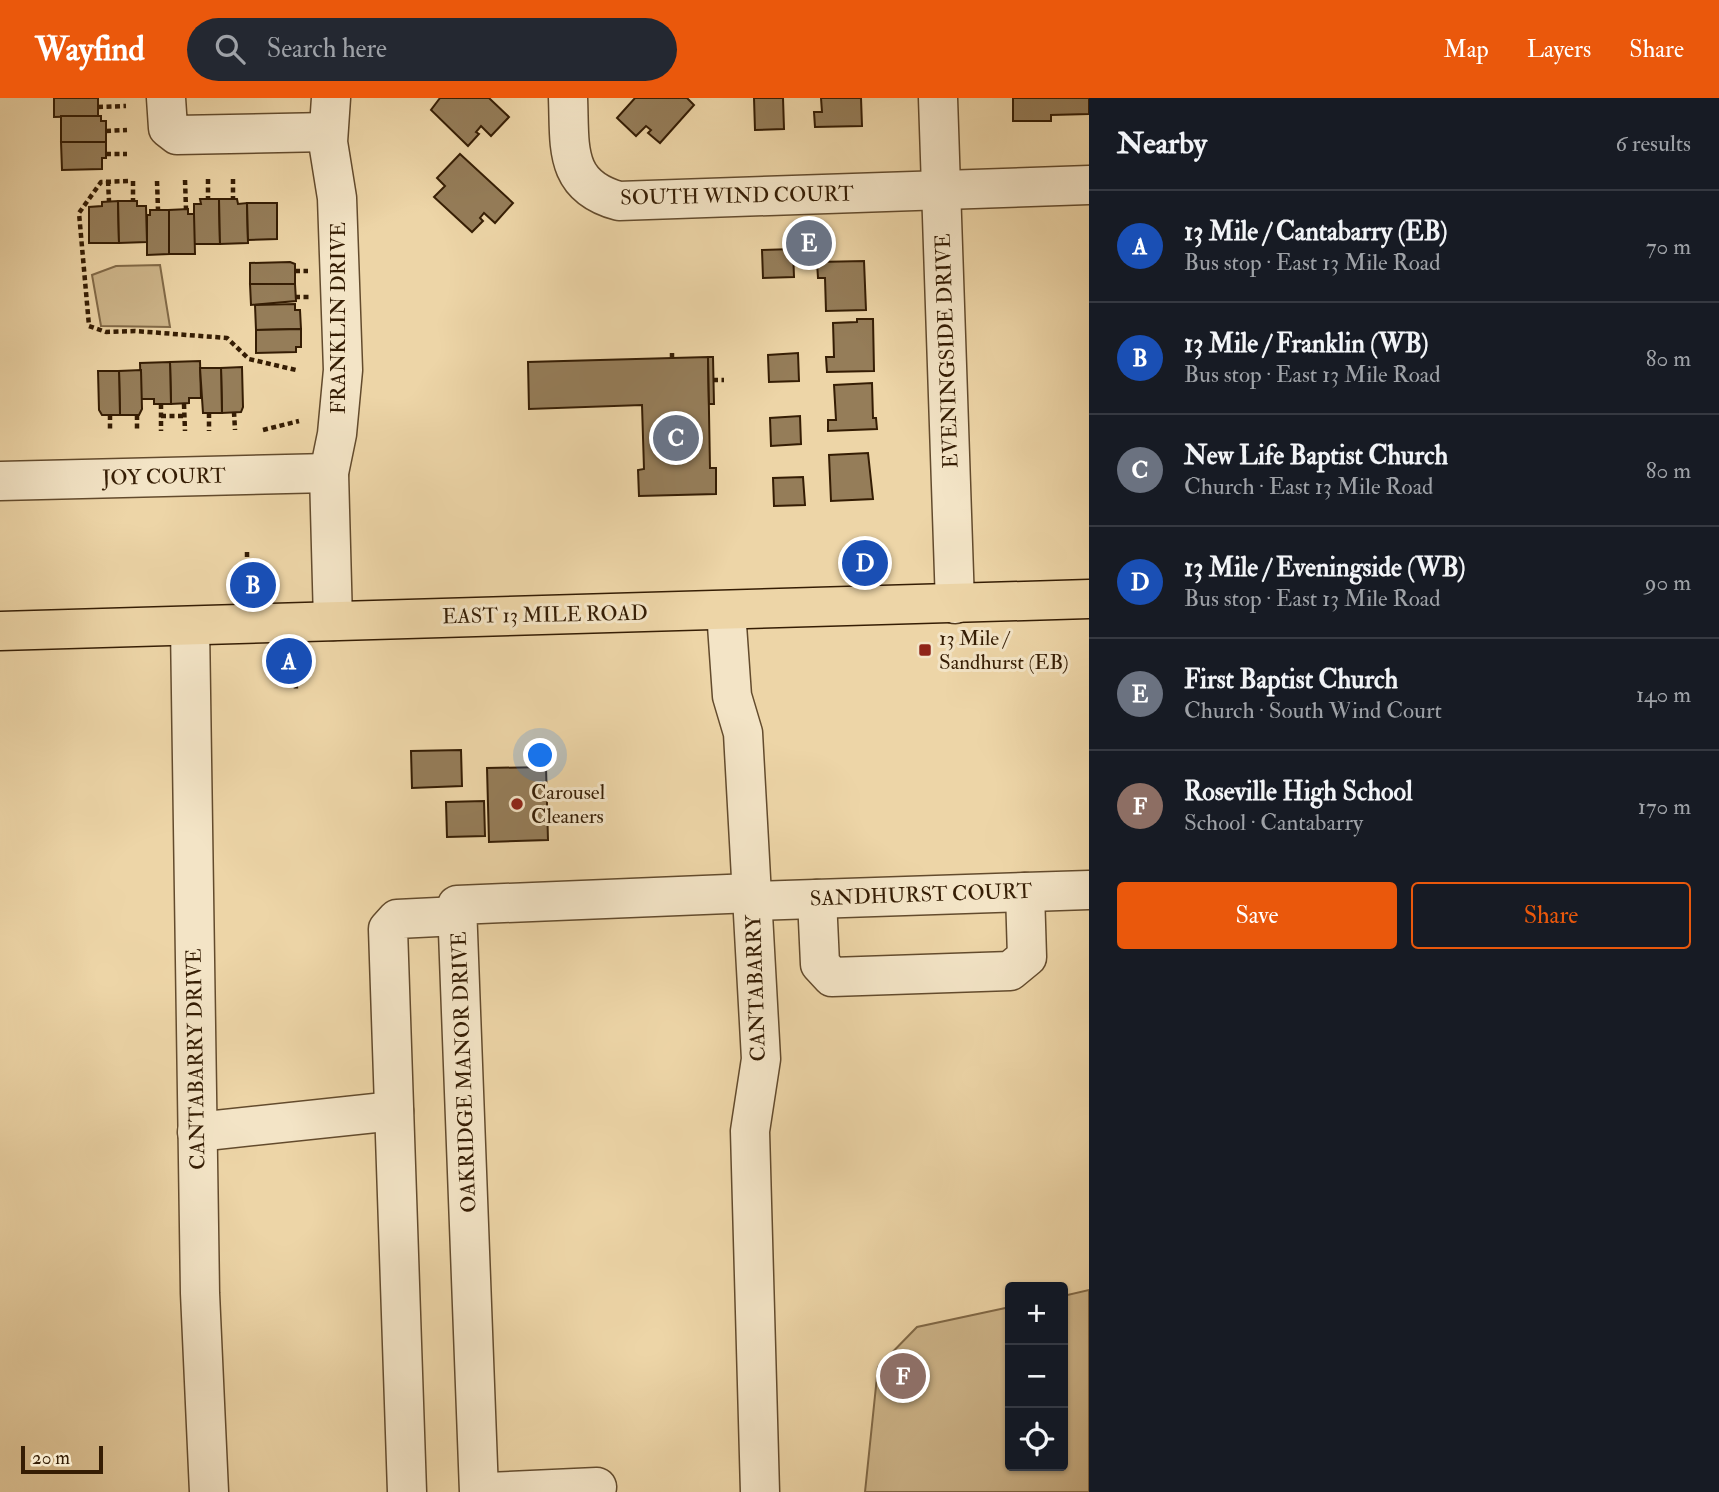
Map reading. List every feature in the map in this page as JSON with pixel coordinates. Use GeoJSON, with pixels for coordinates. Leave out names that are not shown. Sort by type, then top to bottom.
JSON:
{"type":"FeatureCollection","features":[{"type":"Feature","properties":{"kind":"main road","name":"EAST 13 MILE ROAD"},"geometry":{"type":"LineString","coordinates":[[0,631],[1089,598]]}},
{"type":"Feature","properties":{"kind":"street"},"geometry":{"type":"LineString","coordinates":[[166,98],[168,128],[177,135],[330,115]]}},
{"type":"Feature","properties":{"kind":"street","name":"SOUTH WIND COURT"},"geometry":{"type":"LineString","coordinates":[[568,98],[570,149],[578,176],[603,197],[619,201],[942,191]]}},
{"type":"Feature","properties":{"kind":"street","name":"EVENINGSIDE DRIVE"},"geometry":{"type":"LineString","coordinates":[[939,98],[955,604]]}},
{"type":"Feature","properties":{"kind":"street","name":"FRANKLIN DRIVE"},"geometry":{"type":"LineString","coordinates":[[330,115],[337,198],[343,370],[340,414],[329,473],[333,621]]}},
{"type":"Feature","properties":{"kind":"street"},"geometry":{"type":"LineString","coordinates":[[942,191],[1089,185]]}},
{"type":"Feature","properties":{"kind":"street","name":"JOY COURT"},"geometry":{"type":"LineString","coordinates":[[0,481],[329,473]]}},
{"type":"Feature","properties":{"kind":"street","name":"CANTABARRY"},"geometry":{"type":"LineString","coordinates":[[726,611],[732,696],[743,733],[761,1059],[750,1131],[760,1492]]}},
{"type":"Feature","properties":{"kind":"street","name":"CANTABARRY DRIVE"},"geometry":{"type":"LineString","coordinates":[[190,626],[200,1293],[209,1492]]}},
{"type":"Feature","properties":{"kind":"street","name":"SANDHURST COURT"},"geometry":{"type":"LineString","coordinates":[[752,897],[817,898],[1089,890]]}},
{"type":"Feature","properties":{"kind":"street"},"geometry":{"type":"LineString","coordinates":[[817,898],[820,964],[832,977],[1010,971],[1027,957],[1025,892]]}},
{"type":"Feature","properties":{"kind":"street","name":"OAKRIDGE MANOR DRIVE"},"geometry":{"type":"LineString","coordinates":[[479,1492],[457,905],[752,897]]}},
{"type":"Feature","properties":{"kind":"street"},"geometry":{"type":"LineString","coordinates":[[407,1492],[388,929],[397,919],[458,916]]}},
{"type":"Feature","properties":{"kind":"street"},"geometry":{"type":"LineString","coordinates":[[197,1132],[394,1111]]}},
{"type":"Feature","properties":{"kind":"street"},"geometry":{"type":"LineString","coordinates":[[488,1492],[597,1487]]}},
{"type":"Feature","properties":{"kind":"path"},"geometry":{"type":"LineString","coordinates":[[98,107],[126,106]]}},
{"type":"Feature","properties":{"kind":"path"},"geometry":{"type":"LineString","coordinates":[[106,131],[127,130]]}},
{"type":"Feature","properties":{"kind":"path"},"geometry":{"type":"LineString","coordinates":[[106,154],[127,154]]}},
{"type":"Feature","properties":{"kind":"path"},"geometry":{"type":"LineString","coordinates":[[208,179],[208,199]]}},
{"type":"Feature","properties":{"kind":"path"},"geometry":{"type":"LineString","coordinates":[[233,179],[233,199]]}},
{"type":"Feature","properties":{"kind":"path"},"geometry":{"type":"LineString","coordinates":[[185,180],[186,209]]}},
{"type":"Feature","properties":{"kind":"path"},"geometry":{"type":"LineString","coordinates":[[108,181],[109,201]]}},
{"type":"Feature","properties":{"kind":"path"},"geometry":{"type":"LineString","coordinates":[[133,201],[130,181],[101,182],[79,213],[89,326],[106,332],[221,336],[227,338],[249,359],[296,370]]}},
{"type":"Feature","properties":{"kind":"path"},"geometry":{"type":"LineString","coordinates":[[157,181],[158,210]]}},
{"type":"Feature","properties":{"kind":"path"},"geometry":{"type":"LineString","coordinates":[[713,380],[723,380]]}},
{"type":"Feature","properties":{"kind":"path"},"geometry":{"type":"LineString","coordinates":[[161,404],[161,431]]}},
{"type":"Feature","properties":{"kind":"path"},"geometry":{"type":"LineString","coordinates":[[184,404],[185,430]]}},
{"type":"Feature","properties":{"kind":"path"},"geometry":{"type":"LineString","coordinates":[[234,412],[235,430]]}},
{"type":"Feature","properties":{"kind":"path"},"geometry":{"type":"LineString","coordinates":[[209,413],[209,430]]}},
{"type":"Feature","properties":{"kind":"path"},"geometry":{"type":"LineString","coordinates":[[110,415],[110,431]]}},
{"type":"Feature","properties":{"kind":"path"},"geometry":{"type":"LineString","coordinates":[[136,415],[137,431]]}},
{"type":"Feature","properties":{"kind":"path"},"geometry":{"type":"LineString","coordinates":[[161,416],[185,416]]}},
{"type":"Feature","properties":{"kind":"path"},"geometry":{"type":"LineString","coordinates":[[263,430],[299,421]]}},
{"type":"Feature","properties":{"kind":"path"},"geometry":{"type":"LineString","coordinates":[[247,552],[247,587]]}},
{"type":"Feature","properties":{"kind":"path"},"geometry":{"type":"LineString","coordinates":[[295,658],[296,691]]}},
{"type":"Feature","properties":{"kind":"shaded area"},"geometry":{"type":"Polygon","coordinates":[[[160,265],[170,327],[101,326],[92,275],[116,266],[160,265]]]}},
{"type":"Feature","properties":{"kind":"shaded area"},"geometry":{"type":"Polygon","coordinates":[[[1089,1290],[1089,1492],[865,1492],[878,1367],[917,1327],[1005,1308],[1005,1471],[1068,1471],[1068,1295],[1089,1290]]]}},
{"type":"Feature","properties":{"kind":"building"},"geometry":{"type":"Polygon","coordinates":[[[54,98],[98,98],[98,116],[54,117],[54,98]]]}},
{"type":"Feature","properties":{"kind":"building"},"geometry":{"type":"Polygon","coordinates":[[[440,98],[489,98],[509,117],[491,136],[481,126],[476,132],[479,134],[468,146],[431,110],[440,98]]]}},
{"type":"Feature","properties":{"kind":"building"},"geometry":{"type":"Polygon","coordinates":[[[635,98],[687,98],[694,105],[660,143],[648,133],[651,130],[646,126],[636,136],[617,118],[635,98]]]}},
{"type":"Feature","properties":{"kind":"building"},"geometry":{"type":"Polygon","coordinates":[[[754,98],[783,98],[784,129],[755,130],[754,98]]]}},
{"type":"Feature","properties":{"kind":"building"},"geometry":{"type":"Polygon","coordinates":[[[821,98],[861,98],[862,126],[815,127],[814,112],[822,112],[821,98]]]}},
{"type":"Feature","properties":{"kind":"building"},"geometry":{"type":"Polygon","coordinates":[[[1013,98],[1089,98],[1089,114],[1051,115],[1051,121],[1013,121],[1013,98]]]}},
{"type":"Feature","properties":{"kind":"building"},"geometry":{"type":"Polygon","coordinates":[[[61,116],[101,116],[101,121],[106,121],[106,142],[61,142],[61,116]]]}},
{"type":"Feature","properties":{"kind":"building"},"geometry":{"type":"Polygon","coordinates":[[[61,142],[106,142],[106,158],[102,158],[102,169],[62,170],[61,142]]]}},
{"type":"Feature","properties":{"kind":"building"},"geometry":{"type":"Polygon","coordinates":[[[460,154],[513,203],[495,223],[484,213],[480,218],[483,221],[472,232],[434,197],[445,186],[437,178],[460,154]]]}},
{"type":"Feature","properties":{"kind":"building"},"geometry":{"type":"Polygon","coordinates":[[[200,199],[219,199],[220,244],[194,244],[194,204],[201,204],[200,199]]]}},
{"type":"Feature","properties":{"kind":"building"},"geometry":{"type":"Polygon","coordinates":[[[219,199],[237,199],[238,204],[247,203],[248,243],[220,244],[219,199]]]}},
{"type":"Feature","properties":{"kind":"building"},"geometry":{"type":"Polygon","coordinates":[[[118,201],[119,243],[89,243],[89,207],[102,206],[102,202],[118,201]]]}},
{"type":"Feature","properties":{"kind":"building"},"geometry":{"type":"Polygon","coordinates":[[[118,201],[137,201],[137,206],[146,206],[147,242],[119,243],[118,201]]]}},
{"type":"Feature","properties":{"kind":"building"},"geometry":{"type":"Polygon","coordinates":[[[247,203],[277,203],[277,239],[248,240],[247,203]]]}},
{"type":"Feature","properties":{"kind":"building"},"geometry":{"type":"Polygon","coordinates":[[[188,209],[188,214],[194,214],[195,254],[169,254],[169,210],[188,209]]]}},
{"type":"Feature","properties":{"kind":"building"},"geometry":{"type":"Polygon","coordinates":[[[150,210],[169,210],[169,254],[147,255],[147,215],[150,215],[150,210]]]}},
{"type":"Feature","properties":{"kind":"building"},"geometry":{"type":"Polygon","coordinates":[[[793,249],[794,277],[763,278],[762,250],[793,249]]]}},
{"type":"Feature","properties":{"kind":"building"},"geometry":{"type":"Polygon","coordinates":[[[864,261],[866,310],[826,311],[825,278],[818,278],[817,262],[864,261]]]}},
{"type":"Feature","properties":{"kind":"building"},"geometry":{"type":"Polygon","coordinates":[[[250,263],[295,264],[295,284],[250,284],[250,263]]]}},
{"type":"Feature","properties":{"kind":"building"},"geometry":{"type":"Polygon","coordinates":[[[250,284],[295,284],[296,301],[251,305],[250,284]]]}},
{"type":"Feature","properties":{"kind":"building"},"geometry":{"type":"Polygon","coordinates":[[[295,304],[295,310],[300,310],[301,329],[256,330],[255,305],[295,304]]]}},
{"type":"Feature","properties":{"kind":"building"},"geometry":{"type":"Polygon","coordinates":[[[857,319],[873,319],[874,371],[827,372],[826,357],[834,357],[833,323],[857,322],[857,319]]]}},
{"type":"Feature","properties":{"kind":"building"},"geometry":{"type":"Polygon","coordinates":[[[301,329],[301,347],[296,347],[296,352],[256,353],[256,330],[301,329]]]}},
{"type":"Feature","properties":{"kind":"building"},"geometry":{"type":"Polygon","coordinates":[[[798,353],[799,381],[769,382],[768,355],[798,353]]]}},
{"type":"Feature","properties":{"kind":"building"},"geometry":{"type":"Polygon","coordinates":[[[708,357],[710,468],[716,468],[716,494],[639,496],[638,470],[644,469],[642,405],[529,409],[528,362],[708,357]]]}},
{"type":"Feature","properties":{"kind":"building"},"geometry":{"type":"Polygon","coordinates":[[[708,357],[713,357],[714,404],[709,404],[708,357]]]}},
{"type":"Feature","properties":{"kind":"building"},"geometry":{"type":"Polygon","coordinates":[[[200,361],[201,398],[189,398],[189,403],[171,404],[170,362],[200,361]]]}},
{"type":"Feature","properties":{"kind":"building"},"geometry":{"type":"Polygon","coordinates":[[[170,362],[171,404],[154,404],[154,399],[141,399],[140,363],[170,362]]]}},
{"type":"Feature","properties":{"kind":"building"},"geometry":{"type":"Polygon","coordinates":[[[242,367],[241,412],[222,413],[221,368],[242,367]]]}},
{"type":"Feature","properties":{"kind":"building"},"geometry":{"type":"Polygon","coordinates":[[[200,368],[221,368],[222,413],[203,413],[200,368]]]}},
{"type":"Feature","properties":{"kind":"building"},"geometry":{"type":"Polygon","coordinates":[[[141,370],[142,409],[139,415],[120,415],[119,371],[141,370]]]}},
{"type":"Feature","properties":{"kind":"building"},"geometry":{"type":"Polygon","coordinates":[[[98,371],[119,371],[120,415],[102,415],[99,410],[98,371]]]}},
{"type":"Feature","properties":{"kind":"building"},"geometry":{"type":"Polygon","coordinates":[[[872,383],[873,418],[876,418],[877,429],[828,431],[828,420],[836,420],[834,385],[872,383]]]}},
{"type":"Feature","properties":{"kind":"building"},"geometry":{"type":"Polygon","coordinates":[[[800,416],[801,444],[771,446],[770,418],[800,416]]]}},
{"type":"Feature","properties":{"kind":"building"},"geometry":{"type":"Polygon","coordinates":[[[868,453],[873,499],[831,501],[829,455],[868,453]]]}},
{"type":"Feature","properties":{"kind":"building"},"geometry":{"type":"Polygon","coordinates":[[[803,477],[805,505],[774,506],[773,478],[803,477]]]}},
{"type":"Feature","properties":{"kind":"building"},"geometry":{"type":"Polygon","coordinates":[[[461,750],[462,786],[412,788],[411,751],[461,750]]]}},
{"type":"Feature","properties":{"kind":"building","name":"Carousel Cleaners"},"geometry":{"type":"Polygon","coordinates":[[[546,767],[548,840],[489,842],[487,768],[546,767]]]}},
{"type":"Feature","properties":{"kind":"building"},"geometry":{"type":"Polygon","coordinates":[[[484,801],[485,836],[447,837],[446,802],[484,801]]]}},
{"type":"Feature","properties":{"kind":"place","name":"First Baptist Church"},"geometry":{"type":"Point","coordinates":[809,243]}},
{"type":"Feature","properties":{"kind":"place","name":"New Life Baptist Church"},"geometry":{"type":"Point","coordinates":[676,438]}},
{"type":"Feature","properties":{"kind":"place","name":"13 Mile / Eveningside (WB)"},"geometry":{"type":"Point","coordinates":[865,563]}},
{"type":"Feature","properties":{"kind":"place","name":"13 Mile / Franklin (WB)"},"geometry":{"type":"Point","coordinates":[253,585]}},
{"type":"Feature","properties":{"kind":"place","name":"13 Mile / Sandhurst (EB)"},"geometry":{"type":"Point","coordinates":[925,650]}},
{"type":"Feature","properties":{"kind":"place","name":"13 Mile / Cantabarry (EB)"},"geometry":{"type":"Point","coordinates":[289,661]}},
{"type":"Feature","properties":{"kind":"place","name":"Carousel Cleaners"},"geometry":{"type":"Point","coordinates":[517,804]}},
{"type":"Feature","properties":{"kind":"place","name":"Roseville High School"},"geometry":{"type":"Point","coordinates":[903,1376]}}]}
